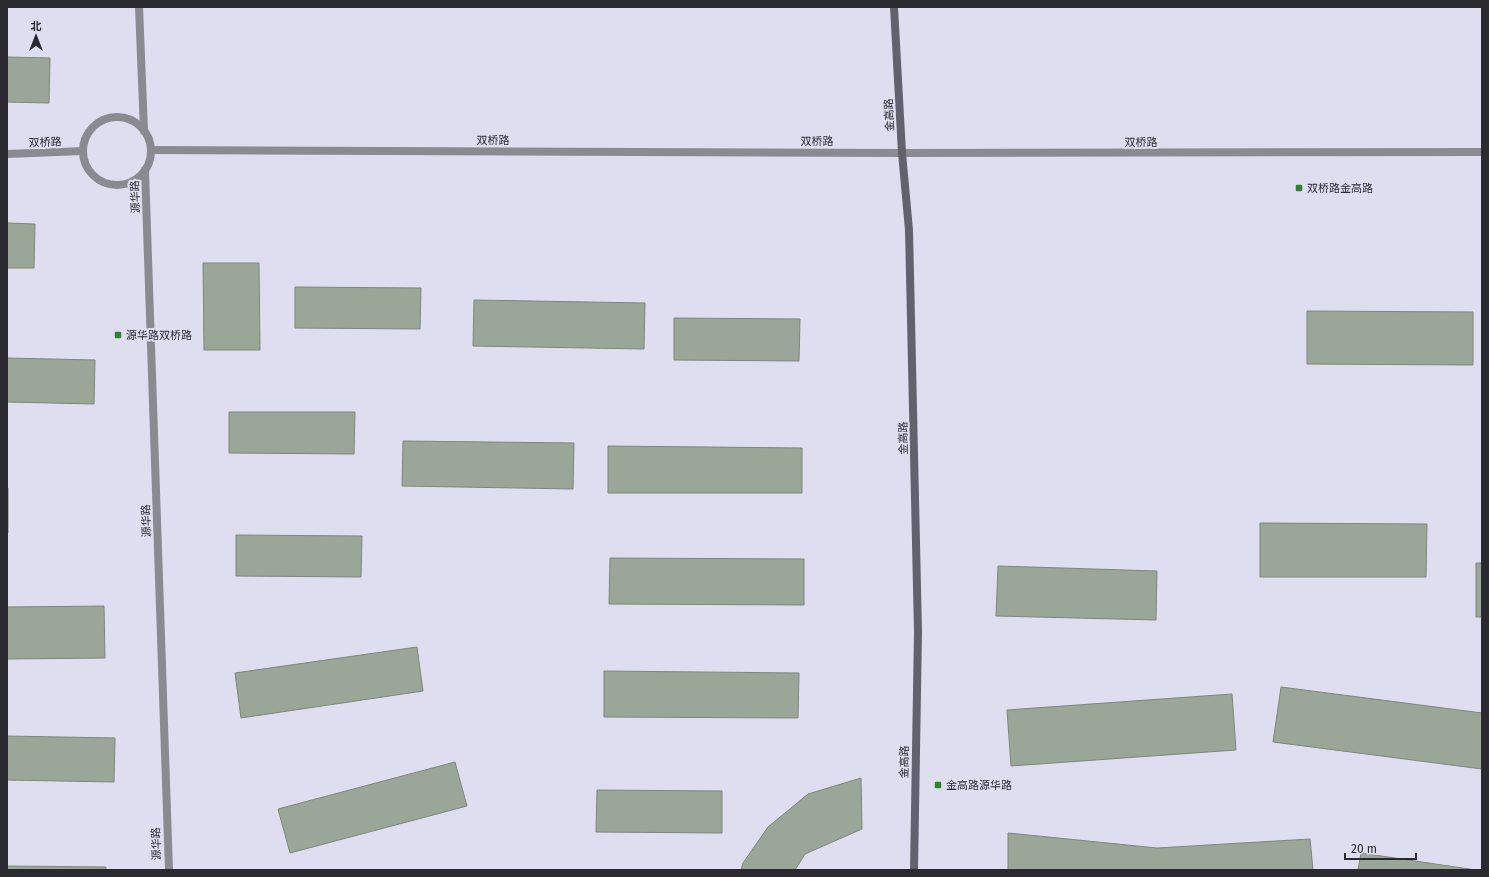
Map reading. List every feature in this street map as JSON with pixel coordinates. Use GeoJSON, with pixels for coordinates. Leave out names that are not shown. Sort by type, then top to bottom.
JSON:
{"type":"FeatureCollection","features":[{"type":"Feature","properties":{"kind":"main road","name":"金高路"},"geometry":{"type":"LineString","coordinates":[[894,7],[902,153],[909,230],[918,624],[914,870]]}},
{"type":"Feature","properties":{"kind":"street"},"geometry":{"type":"LineString","coordinates":[[139,7],[144,131]]}},
{"type":"Feature","properties":{"kind":"street"},"geometry":{"type":"LineString","coordinates":[[116,117],[127,118],[137,123],[149,140],[151,150],[150,161],[138,178],[128,183],[118,185],[97,179],[85,162],[83,151],[84,141],[89,131],[96,124],[106,119],[116,117]]}},
{"type":"Feature","properties":{"kind":"street","name":"双桥路"},"geometry":{"type":"LineString","coordinates":[[151,150],[902,153],[1482,152]]}},
{"type":"Feature","properties":{"kind":"street","name":"双桥路"},"geometry":{"type":"LineString","coordinates":[[7,154],[83,151]]}},
{"type":"Feature","properties":{"kind":"street","name":"源华路"},"geometry":{"type":"LineString","coordinates":[[145,170],[169,870]]}},
{"type":"Feature","properties":{"kind":"building"},"geometry":{"type":"Polygon","coordinates":[[[7,57],[50,58],[49,103],[7,102],[7,57]]]}},
{"type":"Feature","properties":{"kind":"building"},"geometry":{"type":"Polygon","coordinates":[[[7,223],[35,224],[34,268],[7,268],[7,223]]]}},
{"type":"Feature","properties":{"kind":"building"},"geometry":{"type":"Polygon","coordinates":[[[203,263],[259,263],[260,350],[204,350],[203,263]]]}},
{"type":"Feature","properties":{"kind":"building"},"geometry":{"type":"Polygon","coordinates":[[[295,287],[421,288],[420,329],[295,328],[295,287]]]}},
{"type":"Feature","properties":{"kind":"building"},"geometry":{"type":"Polygon","coordinates":[[[474,300],[645,303],[644,349],[473,346],[474,300]]]}},
{"type":"Feature","properties":{"kind":"building"},"geometry":{"type":"Polygon","coordinates":[[[1307,311],[1473,312],[1473,365],[1307,364],[1307,311]]]}},
{"type":"Feature","properties":{"kind":"building"},"geometry":{"type":"Polygon","coordinates":[[[674,318],[800,319],[799,361],[674,360],[674,318]]]}},
{"type":"Feature","properties":{"kind":"building"},"geometry":{"type":"Polygon","coordinates":[[[7,358],[95,360],[94,404],[7,402],[7,358]]]}},
{"type":"Feature","properties":{"kind":"building"},"geometry":{"type":"Polygon","coordinates":[[[229,412],[355,412],[354,454],[229,453],[229,412]]]}},
{"type":"Feature","properties":{"kind":"building"},"geometry":{"type":"Polygon","coordinates":[[[403,441],[574,443],[573,489],[402,486],[403,441]]]}},
{"type":"Feature","properties":{"kind":"building"},"geometry":{"type":"Polygon","coordinates":[[[608,446],[802,448],[802,493],[608,493],[608,446]]]}},
{"type":"Feature","properties":{"kind":"building"},"geometry":{"type":"Polygon","coordinates":[[[8,488],[8,533],[7,533],[8,488]]]}},
{"type":"Feature","properties":{"kind":"building"},"geometry":{"type":"Polygon","coordinates":[[[1260,523],[1427,524],[1426,577],[1260,577],[1260,523]]]}},
{"type":"Feature","properties":{"kind":"building"},"geometry":{"type":"Polygon","coordinates":[[[236,535],[362,536],[361,577],[236,576],[236,535]]]}},
{"type":"Feature","properties":{"kind":"building"},"geometry":{"type":"Polygon","coordinates":[[[610,558],[804,559],[804,605],[609,604],[610,558]]]}},
{"type":"Feature","properties":{"kind":"building"},"geometry":{"type":"Polygon","coordinates":[[[1476,563],[1482,563],[1482,617],[1476,617],[1476,563]]]}},
{"type":"Feature","properties":{"kind":"building"},"geometry":{"type":"Polygon","coordinates":[[[998,566],[1157,571],[1156,620],[996,616],[998,566]]]}},
{"type":"Feature","properties":{"kind":"building"},"geometry":{"type":"Polygon","coordinates":[[[104,606],[105,658],[7,659],[7,607],[104,606]]]}},
{"type":"Feature","properties":{"kind":"building"},"geometry":{"type":"Polygon","coordinates":[[[417,647],[423,691],[241,718],[235,673],[417,647]]]}},
{"type":"Feature","properties":{"kind":"building"},"geometry":{"type":"Polygon","coordinates":[[[604,671],[799,673],[798,718],[604,717],[604,671]]]}},
{"type":"Feature","properties":{"kind":"building"},"geometry":{"type":"Polygon","coordinates":[[[1281,687],[1482,713],[1482,769],[1273,742],[1281,687]]]}},
{"type":"Feature","properties":{"kind":"building"},"geometry":{"type":"Polygon","coordinates":[[[1232,694],[1236,750],[1011,766],[1007,710],[1232,694]]]}},
{"type":"Feature","properties":{"kind":"building"},"geometry":{"type":"Polygon","coordinates":[[[7,736],[115,738],[114,782],[7,780],[7,736]]]}},
{"type":"Feature","properties":{"kind":"building"},"geometry":{"type":"Polygon","coordinates":[[[455,762],[467,806],[290,853],[278,809],[455,762]]]}},
{"type":"Feature","properties":{"kind":"building"},"geometry":{"type":"Polygon","coordinates":[[[861,778],[862,829],[805,854],[795,870],[741,870],[743,863],[768,827],[808,794],[861,778]]]}},
{"type":"Feature","properties":{"kind":"building"},"geometry":{"type":"Polygon","coordinates":[[[597,790],[722,791],[722,833],[596,832],[597,790]]]}},
{"type":"Feature","properties":{"kind":"building"},"geometry":{"type":"Polygon","coordinates":[[[1008,833],[1157,848],[1310,839],[1313,870],[1008,870],[1008,833]]]}},
{"type":"Feature","properties":{"kind":"building"},"geometry":{"type":"Polygon","coordinates":[[[1361,853],[1476,870],[1358,870],[1361,853]]]}},
{"type":"Feature","properties":{"kind":"building"},"geometry":{"type":"Polygon","coordinates":[[[7,866],[106,867],[106,870],[7,870],[7,866]]]}},
{"type":"Feature","properties":{"kind":"place","name":"双桥路金高路"},"geometry":{"type":"Point","coordinates":[1299,188]}},
{"type":"Feature","properties":{"kind":"place","name":"源华路双桥路"},"geometry":{"type":"Point","coordinates":[118,335]}},
{"type":"Feature","properties":{"kind":"place","name":"金高路源华路"},"geometry":{"type":"Point","coordinates":[938,785]}}]}
